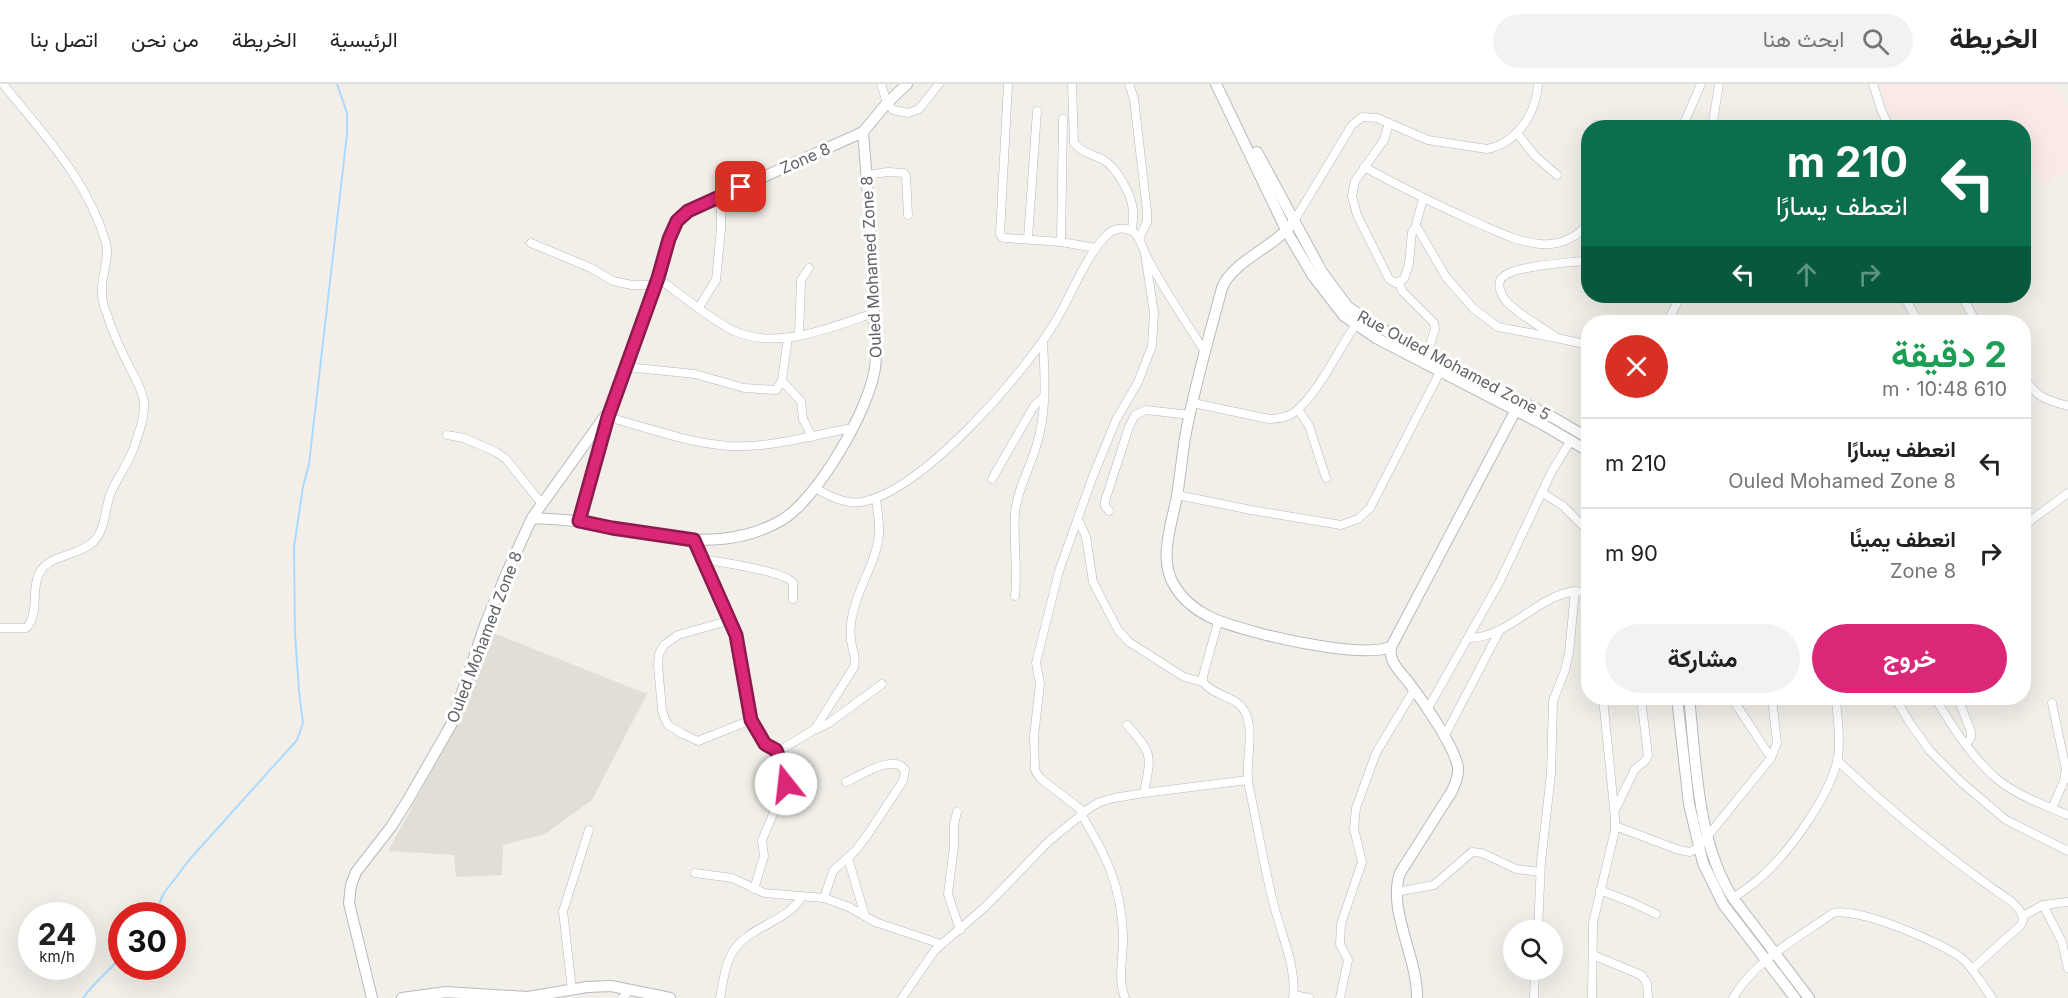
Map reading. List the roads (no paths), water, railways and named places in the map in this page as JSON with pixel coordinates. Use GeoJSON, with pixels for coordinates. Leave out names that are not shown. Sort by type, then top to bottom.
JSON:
{"type":"FeatureCollection","features":[{"type":"Feature","properties":{"kind":"street"},"geometry":{"type":"LineString","coordinates":[[0,628],[26,628],[33,616],[34,594],[43,567],[75,553],[94,541],[100,530],[110,494],[133,451],[143,416],[144,402],[106,313],[102,293],[107,258],[106,245],[88,198],[70,168],[3,84]]}},
{"type":"Feature","properties":{"kind":"street"},"geometry":{"type":"LineString","coordinates":[[881,84],[887,103],[893,110],[900,112],[914,112],[920,109],[939,84]]}},
{"type":"Feature","properties":{"kind":"street"},"geometry":{"type":"LineString","coordinates":[[863,132],[887,103],[907,84]]}},
{"type":"Feature","properties":{"kind":"street"},"geometry":{"type":"LineString","coordinates":[[1008,84],[1000,234],[1006,238],[1028,238],[1096,248]]}},
{"type":"Feature","properties":{"kind":"street"},"geometry":{"type":"LineString","coordinates":[[1072,84],[1074,143],[1083,152],[1107,163],[1116,172],[1132,206],[1132,231]]}},
{"type":"Feature","properties":{"kind":"street"},"geometry":{"type":"LineString","coordinates":[[1129,84],[1134,99],[1147,211],[1147,222],[1139,239]]}},
{"type":"Feature","properties":{"kind":"street","name":"Rue Ouled Mohamed Zone 5"},"geometry":{"type":"LineString","coordinates":[[1216,84],[1287,232],[1313,276],[1344,316],[1427,354],[1442,368]]}},
{"type":"Feature","properties":{"kind":"street","name":"Rue Ouled Mohamed Zone 5"},"geometry":{"type":"LineString","coordinates":[[1225,84],[1276,188],[1322,272],[1358,321],[1442,368],[1581,435]]}},
{"type":"Feature","properties":{"kind":"street"},"geometry":{"type":"LineString","coordinates":[[1391,647],[1376,651],[1359,651],[1280,638],[1218,622],[1202,614],[1183,598],[1170,578],[1167,548],[1190,415],[1205,352],[1225,280],[1229,274],[1287,232],[1352,125],[1365,116],[1389,123],[1428,140],[1479,149],[1496,147],[1517,133],[1530,116],[1535,105],[1538,84]]}},
{"type":"Feature","properties":{"kind":"street"},"geometry":{"type":"LineString","coordinates":[[1686,120],[1701,84]]}},
{"type":"Feature","properties":{"kind":"street"},"geometry":{"type":"LineString","coordinates":[[1713,120],[1719,84]]}},
{"type":"Feature","properties":{"kind":"street"},"geometry":{"type":"LineString","coordinates":[[1873,84],[1887,120]]}},
{"type":"Feature","properties":{"kind":"street"},"geometry":{"type":"LineString","coordinates":[[1028,238],[1037,111]]}},
{"type":"Feature","properties":{"kind":"street"},"geometry":{"type":"LineString","coordinates":[[1061,242],[1063,119]]}},
{"type":"Feature","properties":{"kind":"street"},"geometry":{"type":"LineString","coordinates":[[1389,123],[1384,140],[1364,166],[1352,189],[1353,204],[1392,282],[1399,283],[1406,274],[1412,232],[1416,228],[1423,199]]}},
{"type":"Feature","properties":{"kind":"street","name":"Ouled Mohamed Zone 8"},"geometry":{"type":"LineString","coordinates":[[372,998],[349,903],[349,891],[353,878],[391,827],[451,725],[486,622],[532,518],[579,521],[694,540],[723,539],[751,534],[783,519],[804,502],[853,428],[870,391],[875,367],[876,330],[863,132]]}},
{"type":"Feature","properties":{"kind":"street","name":"Zone 8"},"geometry":{"type":"LineString","coordinates":[[579,521],[610,413],[677,221],[688,211],[863,132]]}},
{"type":"Feature","properties":{"kind":"street"},"geometry":{"type":"LineString","coordinates":[[1517,133],[1535,156],[1557,175]]}},
{"type":"Feature","properties":{"kind":"street"},"geometry":{"type":"LineString","coordinates":[[1364,166],[1423,199],[1503,234],[1540,244],[1559,242],[1578,235],[1581,231]]}},
{"type":"Feature","properties":{"kind":"street"},"geometry":{"type":"LineString","coordinates":[[866,175],[888,172],[904,173],[908,215]]}},
{"type":"Feature","properties":{"kind":"street"},"geometry":{"type":"LineString","coordinates":[[699,307],[716,280],[721,229],[721,196]]}},
{"type":"Feature","properties":{"kind":"street"},"geometry":{"type":"LineString","coordinates":[[1416,228],[1422,233],[1446,277],[1474,309],[1498,327],[1581,343]]}},
{"type":"Feature","properties":{"kind":"street"},"geometry":{"type":"LineString","coordinates":[[815,488],[833,498],[847,502],[866,502],[900,486],[955,441],[1009,387],[1043,342],[1096,248],[1112,231],[1118,229],[1132,231],[1139,239],[1145,254],[1205,352]]}},
{"type":"Feature","properties":{"kind":"street"},"geometry":{"type":"LineString","coordinates":[[531,243],[591,268],[613,281],[632,285],[656,282],[745,335],[788,337],[874,313]]}},
{"type":"Feature","properties":{"kind":"street"},"geometry":{"type":"LineString","coordinates":[[1125,998],[1120,975],[1123,945],[1116,887],[1102,849],[1082,813],[1037,775],[1034,736],[1041,684],[1036,663],[1037,656],[1059,571],[1116,420],[1138,382],[1152,346],[1155,329],[1154,313],[1145,254]]}},
{"type":"Feature","properties":{"kind":"street"},"geometry":{"type":"LineString","coordinates":[[1557,338],[1504,299],[1500,289],[1501,279],[1505,275],[1521,270],[1581,261]]}},
{"type":"Feature","properties":{"kind":"street"},"geometry":{"type":"LineString","coordinates":[[799,335],[801,280],[809,268]]}},
{"type":"Feature","properties":{"kind":"street"},"geometry":{"type":"LineString","coordinates":[[1399,283],[1402,291],[1434,323],[1435,329],[1427,354]]}},
{"type":"Feature","properties":{"kind":"street"},"geometry":{"type":"LineString","coordinates":[[1193,403],[1269,419],[1280,418],[1298,410],[1358,321]]}},
{"type":"Feature","properties":{"kind":"street"},"geometry":{"type":"LineString","coordinates":[[626,367],[701,375],[751,389],[776,390],[782,381],[788,337]]}},
{"type":"Feature","properties":{"kind":"street"},"geometry":{"type":"LineString","coordinates":[[1015,596],[1017,578],[1015,513],[1037,446],[1043,417],[1045,377],[1043,342]]}},
{"type":"Feature","properties":{"kind":"street"},"geometry":{"type":"LineString","coordinates":[[1177,495],[1341,525],[1352,523],[1364,515],[1379,493],[1442,368]]}},
{"type":"Feature","properties":{"kind":"street"},"geometry":{"type":"LineString","coordinates":[[782,381],[801,401],[803,419],[812,437]]}},
{"type":"Feature","properties":{"kind":"street"},"geometry":{"type":"LineString","coordinates":[[2031,389],[2048,400],[2068,406]]}},
{"type":"Feature","properties":{"kind":"street"},"geometry":{"type":"LineString","coordinates":[[992,480],[1034,406],[1043,398]]}},
{"type":"Feature","properties":{"kind":"street"},"geometry":{"type":"LineString","coordinates":[[1417,998],[1417,981],[1397,904],[1397,883],[1400,873],[1452,791],[1458,773],[1444,737],[1414,690],[1394,664],[1390,654],[1391,647],[1518,406]]}},
{"type":"Feature","properties":{"kind":"street","name":"Rue Ouled Mohamed Zone 5"},"geometry":{"type":"LineString","coordinates":[[1518,406],[1581,446]]}},
{"type":"Feature","properties":{"kind":"street"},"geometry":{"type":"LineString","coordinates":[[1109,511],[1105,503],[1129,427],[1135,415],[1140,411],[1154,410],[1190,415]]}},
{"type":"Feature","properties":{"kind":"street"},"geometry":{"type":"LineString","coordinates":[[1298,410],[1309,426],[1326,478]]}},
{"type":"Feature","properties":{"kind":"street"},"geometry":{"type":"LineString","coordinates":[[532,518],[610,413],[686,439],[730,446],[775,443],[853,428]]}},
{"type":"Feature","properties":{"kind":"street"},"geometry":{"type":"LineString","coordinates":[[447,435],[464,438],[506,459],[542,504]]}},
{"type":"Feature","properties":{"kind":"street"},"geometry":{"type":"LineString","coordinates":[[1427,710],[1500,581],[1552,471],[1571,440]]}},
{"type":"Feature","properties":{"kind":"street"},"geometry":{"type":"LineString","coordinates":[[1543,493],[1563,506],[1581,524]]}},
{"type":"Feature","properties":{"kind":"street"},"geometry":{"type":"LineString","coordinates":[[2031,520],[2068,493]]}},
{"type":"Feature","properties":{"kind":"street"},"geometry":{"type":"LineString","coordinates":[[815,729],[856,664],[851,639],[851,620],[859,591],[877,544],[879,525],[876,498]]}},
{"type":"Feature","properties":{"kind":"street"},"geometry":{"type":"LineString","coordinates":[[1078,519],[1086,537],[1093,582],[1118,630],[1129,642],[1184,677],[1203,682],[1207,687],[1238,702],[1247,715],[1249,727],[1248,780],[1274,907],[1290,962],[1294,984],[1293,996],[1309,998]]}},
{"type":"Feature","properties":{"kind":"street"},"geometry":{"type":"LineString","coordinates":[[694,540],[736,635],[751,720],[765,744],[776,750],[786,776],[786,784],[762,840],[764,856],[754,889]]}},
{"type":"Feature","properties":{"kind":"street"},"geometry":{"type":"LineString","coordinates":[[702,559],[788,577],[793,583],[793,599]]}},
{"type":"Feature","properties":{"kind":"street"},"geometry":{"type":"LineString","coordinates":[[1538,920],[1540,872],[1551,774],[1553,701],[1566,670],[1574,620],[1575,591]]}},
{"type":"Feature","properties":{"kind":"street"},"geometry":{"type":"LineString","coordinates":[[1469,638],[1484,637],[1568,592],[1581,591]]}},
{"type":"Feature","properties":{"kind":"street"},"geometry":{"type":"LineString","coordinates":[[730,620],[678,635],[664,645],[658,659],[662,710],[668,725],[698,741],[751,720]]}},
{"type":"Feature","properties":{"kind":"street"},"geometry":{"type":"LineString","coordinates":[[1203,682],[1218,622]]}},
{"type":"Feature","properties":{"kind":"street"},"geometry":{"type":"LineString","coordinates":[[1444,737],[1500,630]]}},
{"type":"Feature","properties":{"kind":"street"},"geometry":{"type":"LineString","coordinates":[[776,750],[784,748],[829,723],[882,684]]}},
{"type":"Feature","properties":{"kind":"street"},"geometry":{"type":"LineString","coordinates":[[1341,998],[1348,960],[1340,944],[1341,924],[1362,862],[1354,829],[1356,808],[1376,753],[1414,690]]}},
{"type":"Feature","properties":{"kind":"street"},"geometry":{"type":"LineString","coordinates":[[2052,704],[2067,768],[2052,808]]}},
{"type":"Feature","properties":{"kind":"street"},"geometry":{"type":"LineString","coordinates":[[1592,998],[1593,923],[1615,826],[1604,705]]}},
{"type":"Feature","properties":{"kind":"street"},"geometry":{"type":"LineString","coordinates":[[1615,811],[1635,769],[1648,756],[1642,705]]}},
{"type":"Feature","properties":{"kind":"street"},"geometry":{"type":"LineString","coordinates":[[1678,705],[1689,804],[1698,848],[1718,885],[1733,898],[1809,998]]}},
{"type":"Feature","properties":{"kind":"street"},"geometry":{"type":"LineString","coordinates":[[1690,705],[1695,758],[1708,837],[1723,904],[1794,998]]}},
{"type":"Feature","properties":{"kind":"street"},"geometry":{"type":"LineString","coordinates":[[1737,705],[1771,758]]}},
{"type":"Feature","properties":{"kind":"street"},"geometry":{"type":"LineString","coordinates":[[1615,826],[1679,850],[1690,852],[1698,848],[1771,758],[1777,742],[1773,705]]}},
{"type":"Feature","properties":{"kind":"street"},"geometry":{"type":"LineString","coordinates":[[1733,898],[1760,879],[1789,846],[1821,800],[1830,783],[1837,760],[1839,743],[1836,705]]}},
{"type":"Feature","properties":{"kind":"street"},"geometry":{"type":"LineString","coordinates":[[1899,705],[1930,751],[1960,781],[2006,820],[2068,851]]}},
{"type":"Feature","properties":{"kind":"street"},"geometry":{"type":"LineString","coordinates":[[1939,705],[1956,732],[1998,779],[2024,796],[2068,815]]}},
{"type":"Feature","properties":{"kind":"street"},"geometry":{"type":"LineString","coordinates":[[1961,705],[1971,732],[1971,738],[1966,744]]}},
{"type":"Feature","properties":{"kind":"street"},"geometry":{"type":"LineString","coordinates":[[1127,725],[1149,752],[1144,793]]}},
{"type":"Feature","properties":{"kind":"street"},"geometry":{"type":"LineString","coordinates":[[1837,760],[1912,827],[2013,904],[2023,916]]}},
{"type":"Feature","properties":{"kind":"street"},"geometry":{"type":"LineString","coordinates":[[824,898],[833,871],[848,858],[868,834],[903,781],[905,770],[898,764],[887,764],[846,782]]}},
{"type":"Feature","properties":{"kind":"street"},"geometry":{"type":"LineString","coordinates":[[902,998],[925,963],[941,944],[985,907],[1049,841],[1082,813],[1100,802],[1144,793],[1248,780]]}},
{"type":"Feature","properties":{"kind":"street"},"geometry":{"type":"LineString","coordinates":[[957,812],[948,894],[960,930]]}},
{"type":"Feature","properties":{"kind":"street"},"geometry":{"type":"LineString","coordinates":[[572,990],[563,911],[589,830]]}},
{"type":"Feature","properties":{"kind":"street"},"geometry":{"type":"LineString","coordinates":[[1396,892],[1434,885],[1472,852],[1482,853],[1516,869],[1540,872]]}},
{"type":"Feature","properties":{"kind":"street"},"geometry":{"type":"LineString","coordinates":[[848,858],[865,916]]}},
{"type":"Feature","properties":{"kind":"street"},"geometry":{"type":"LineString","coordinates":[[695,873],[732,878],[764,893],[801,898],[824,898],[841,904],[875,922],[941,944]]}},
{"type":"Feature","properties":{"kind":"street"},"geometry":{"type":"LineString","coordinates":[[1600,890],[1656,914]]}},
{"type":"Feature","properties":{"kind":"street"},"geometry":{"type":"LineString","coordinates":[[720,998],[725,972],[734,950],[751,933],[788,914],[801,898]]}},
{"type":"Feature","properties":{"kind":"street"},"geometry":{"type":"LineString","coordinates":[[1972,969],[2021,925],[2023,916],[2043,905],[2068,902]]}},
{"type":"Feature","properties":{"kind":"street"},"geometry":{"type":"LineString","coordinates":[[2043,905],[2062,942],[2068,968]]}},
{"type":"Feature","properties":{"kind":"street"},"geometry":{"type":"LineString","coordinates":[[1733,998],[1745,980],[1766,960],[1833,913],[1847,911],[1938,944],[1953,952],[1972,969],[1992,998]]}},
{"type":"Feature","properties":{"kind":"street"},"geometry":{"type":"LineString","coordinates":[[1593,955],[1641,975],[1647,983],[1648,998]]}},
{"type":"Feature","properties":{"kind":"street"},"geometry":{"type":"LineString","coordinates":[[1534,998],[1535,980]]}},
{"type":"Feature","properties":{"kind":"street"},"geometry":{"type":"LineString","coordinates":[[402,998],[446,992],[528,997],[587,987],[611,986],[670,998]]}},
{"type":"Feature","properties":{"kind":"street"},"geometry":{"type":"LineString","coordinates":[[622,998],[631,989]]}},
{"type":"Feature","properties":{"kind":"waterway"},"geometry":{"type":"LineString","coordinates":[[160,902],[164,893],[190,859],[297,740],[303,723],[295,634],[294,547],[303,487],[309,464],[347,134],[347,113],[337,84]]}},
{"type":"Feature","properties":{"kind":"waterway"},"geometry":{"type":"LineString","coordinates":[[83,998],[108,970]]}}]}
